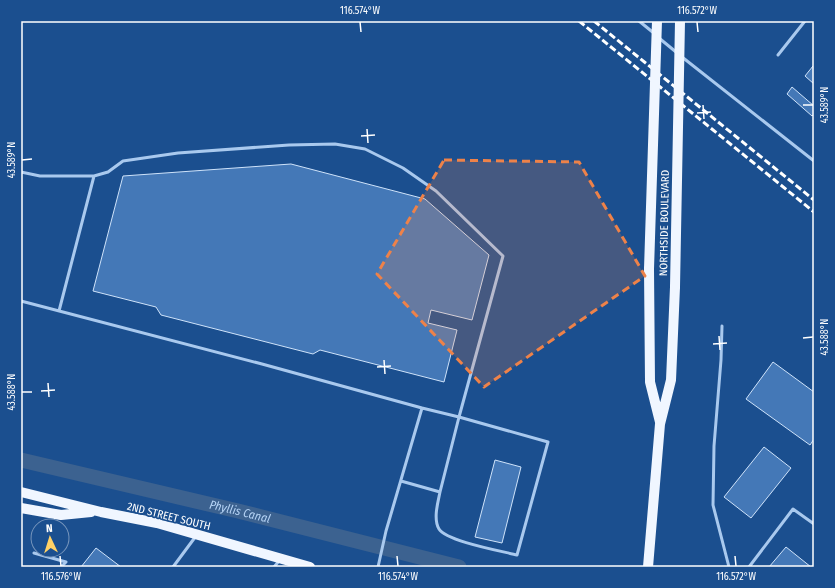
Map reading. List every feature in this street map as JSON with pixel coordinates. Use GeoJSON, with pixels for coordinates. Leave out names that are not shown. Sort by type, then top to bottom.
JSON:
{"type":"FeatureCollection","features":[{"type":"Feature","properties":{"kind":"main road","name":"NORTHSIDE BOULEVARD"},"geometry":{"type":"LineString","coordinates":[[657,21],[649,269],[650,382],[660,424]]}},
{"type":"Feature","properties":{"kind":"main road","name":"NORTHSIDE BOULEVARD"},"geometry":{"type":"LineString","coordinates":[[648,567],[660,424],[671,380],[675,287],[680,21]]}},
{"type":"Feature","properties":{"kind":"main road","name":"2ND STREET SOUTH"},"geometry":{"type":"LineString","coordinates":[[21,492],[101,512],[157,523],[310,567]]}},
{"type":"Feature","properties":{"kind":"main road"},"geometry":{"type":"LineString","coordinates":[[21,508],[61,515],[101,512]]}},
{"type":"Feature","properties":{"kind":"lane"},"geometry":{"type":"LineString","coordinates":[[639,21],[814,161]]}},
{"type":"Feature","properties":{"kind":"lane"},"geometry":{"type":"LineString","coordinates":[[778,56],[805,21]]}},
{"type":"Feature","properties":{"kind":"lane"},"geometry":{"type":"LineString","coordinates":[[21,172],[40,176],[94,176],[108,172],[123,161],[178,153],[289,145],[335,144],[365,149],[403,168],[436,192],[503,256],[459,417],[440,492],[436,522],[439,530],[456,540],[517,555],[548,442],[459,417],[262,364],[21,301]]}},
{"type":"Feature","properties":{"kind":"lane"},"geometry":{"type":"LineString","coordinates":[[59,311],[94,176]]}},
{"type":"Feature","properties":{"kind":"lane"},"geometry":{"type":"LineString","coordinates":[[722,326],[721,360],[714,446],[713,505],[729,567]]}},
{"type":"Feature","properties":{"kind":"lane"},"geometry":{"type":"LineString","coordinates":[[378,567],[386,531],[422,408]]}},
{"type":"Feature","properties":{"kind":"lane"},"geometry":{"type":"LineString","coordinates":[[401,481],[440,492]]}},
{"type":"Feature","properties":{"kind":"lane"},"geometry":{"type":"LineString","coordinates":[[749,567],[793,509],[814,524]]}},
{"type":"Feature","properties":{"kind":"lane"},"geometry":{"type":"LineString","coordinates":[[173,567],[196,535]]}},
{"type":"Feature","properties":{"kind":"lane"},"geometry":{"type":"LineString","coordinates":[[52,558],[66,562],[61,567]]}},
{"type":"Feature","properties":{"kind":"lane"},"geometry":{"type":"LineString","coordinates":[[274,567],[280,558]]}},
{"type":"Feature","properties":{"kind":"highlighted area"},"geometry":{"type":"Polygon","coordinates":[[[444,160],[579,162],[645,276],[484,387],[377,274],[444,160]]]}},
{"type":"Feature","properties":{"kind":"building"},"geometry":{"type":"Polygon","coordinates":[[[813,66],[814,67],[814,84],[805,76],[813,66]]]}},
{"type":"Feature","properties":{"kind":"building"},"geometry":{"type":"Polygon","coordinates":[[[792,87],[814,106],[814,114],[812,116],[787,94],[792,87]]]}},
{"type":"Feature","properties":{"kind":"building"},"geometry":{"type":"Polygon","coordinates":[[[291,164],[425,199],[489,255],[472,320],[431,310],[428,323],[457,330],[444,382],[320,350],[313,354],[161,315],[156,307],[93,291],[123,176],[291,164]]]}},
{"type":"Feature","properties":{"kind":"building"},"geometry":{"type":"Polygon","coordinates":[[[773,362],[814,392],[814,439],[810,445],[746,399],[773,362]]]}},
{"type":"Feature","properties":{"kind":"building"},"geometry":{"type":"Polygon","coordinates":[[[764,447],[791,468],[751,518],[724,497],[764,447]]]}},
{"type":"Feature","properties":{"kind":"building"},"geometry":{"type":"Polygon","coordinates":[[[495,460],[521,467],[502,543],[475,537],[495,460]]]}},
{"type":"Feature","properties":{"kind":"building"},"geometry":{"type":"Polygon","coordinates":[[[786,547],[811,567],[769,567],[786,547]]]}},
{"type":"Feature","properties":{"kind":"building"},"geometry":{"type":"Polygon","coordinates":[[[96,548],[121,567],[81,567],[96,548]]]}},
{"type":"Feature","properties":{"kind":"waterway","name":"Phyllis Canal"},"geometry":{"type":"LineString","coordinates":[[21,460],[238,511],[459,567]]}},
{"type":"Feature","properties":{"kind":"railway"},"geometry":{"type":"LineString","coordinates":[[579,21],[814,212]]}},
{"type":"Feature","properties":{"kind":"railway"},"geometry":{"type":"LineString","coordinates":[[594,21],[814,200]]}}]}
